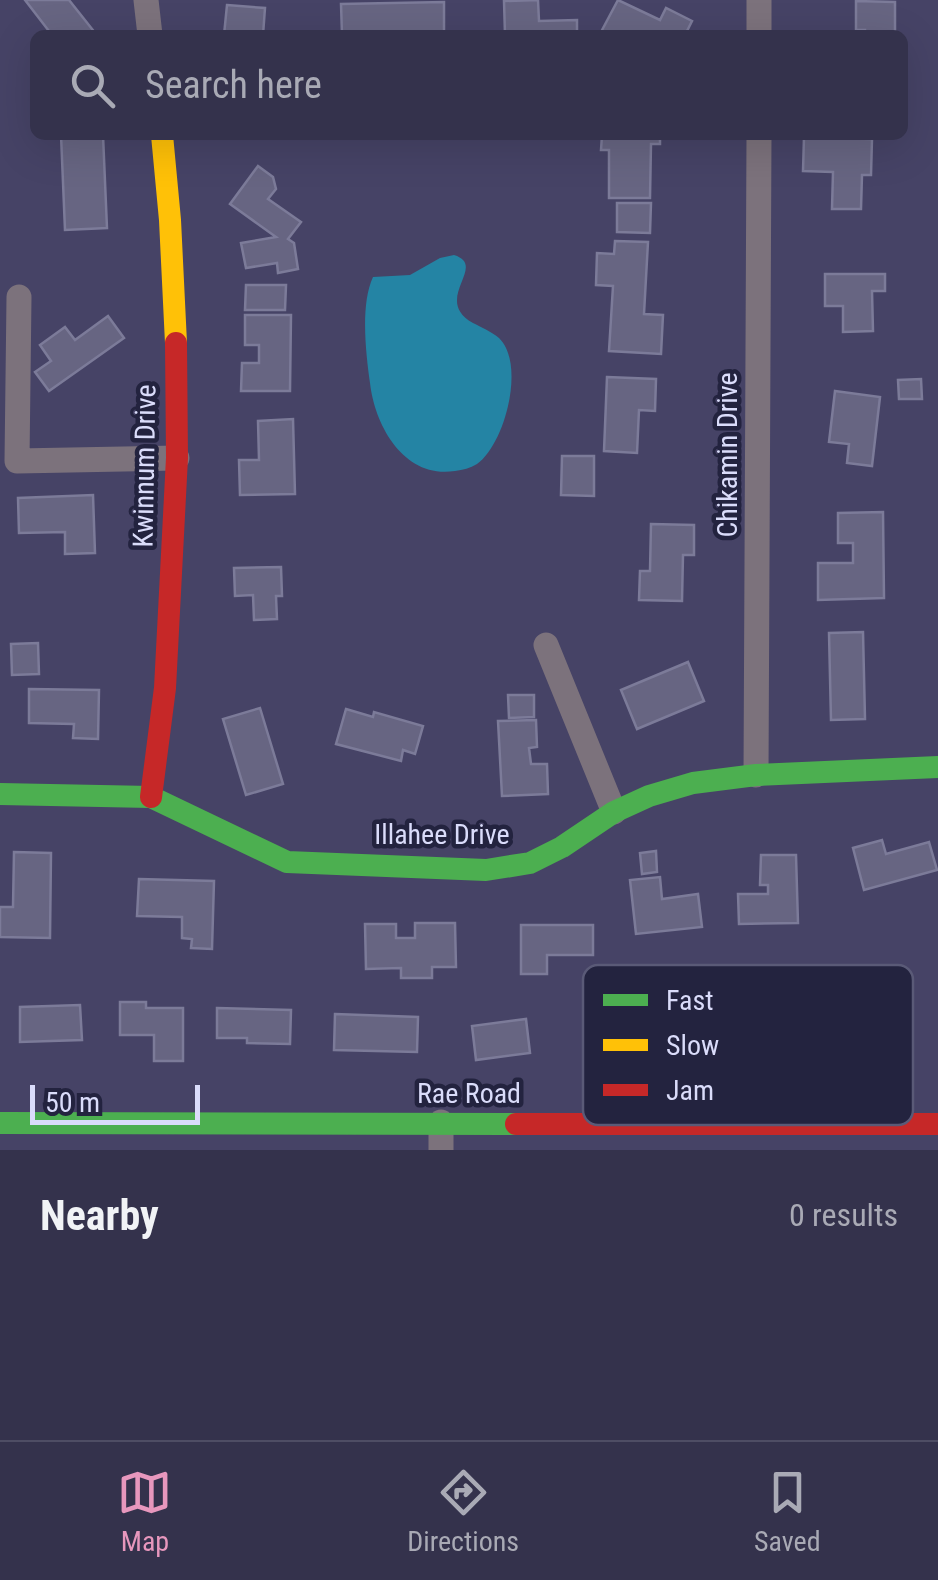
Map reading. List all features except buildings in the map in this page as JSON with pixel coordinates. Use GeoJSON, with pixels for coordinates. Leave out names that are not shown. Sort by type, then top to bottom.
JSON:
{"type":"FeatureCollection","features":[{"type":"Feature","properties":{"kind":"street"},"geometry":{"type":"LineString","coordinates":[[146,0],[149,30]]}},
{"type":"Feature","properties":{"kind":"street"},"geometry":{"type":"LineString","coordinates":[[759,0],[759,30]]}},
{"type":"Feature","properties":{"kind":"street","name":"Kwinnum Drive"},"geometry":{"type":"LineString","coordinates":[[151,797],[165,688],[177,458],[176,330],[162,140]]}},
{"type":"Feature","properties":{"kind":"street","name":"Chikamin Drive"},"geometry":{"type":"LineString","coordinates":[[756,776],[758,140]]}},
{"type":"Feature","properties":{"kind":"street"},"geometry":{"type":"LineString","coordinates":[[19,297],[17,461],[177,458]]}},
{"type":"Feature","properties":{"kind":"street"},"geometry":{"type":"LineString","coordinates":[[546,645],[614,812]]}},
{"type":"Feature","properties":{"kind":"street","name":"Illahee Drive"},"geometry":{"type":"LineString","coordinates":[[0,794],[151,797],[287,862],[486,870],[530,863],[614,812],[692,783],[938,767]]}},
{"type":"Feature","properties":{"kind":"street"},"geometry":{"type":"LineString","coordinates":[[441,1122],[441,1150]]}},
{"type":"Feature","properties":{"kind":"street","name":"Rae Road"},"geometry":{"type":"LineString","coordinates":[[0,1123],[583,1123]]}},
{"type":"Feature","properties":{"kind":"street","name":"Rae Road"},"geometry":{"type":"LineString","coordinates":[[913,1124],[938,1124]]}},
{"type":"Feature","properties":{"kind":"water"},"geometry":{"type":"Polygon","coordinates":[[[454,255],[466,267],[457,304],[473,323],[499,338],[507,350],[511,384],[503,422],[487,454],[469,468],[437,471],[407,458],[378,416],[368,371],[365,315],[373,277],[410,275],[440,258],[454,255]]]}},
{"type":"Feature","properties":{"kind":"traffic: fast"},"geometry":{"type":"LineString","coordinates":[[0,794],[151,797],[287,862],[486,870],[530,863],[614,812],[693,783],[756,775],[938,767]]}},
{"type":"Feature","properties":{"kind":"traffic: fast"},"geometry":{"type":"LineString","coordinates":[[0,1123],[516,1124]]}},
{"type":"Feature","properties":{"kind":"traffic: slow"},"geometry":{"type":"LineString","coordinates":[[162,140],[176,343]]}},
{"type":"Feature","properties":{"kind":"traffic: jam"},"geometry":{"type":"LineString","coordinates":[[151,797],[165,688],[177,458],[176,343]]}},
{"type":"Feature","properties":{"kind":"traffic: jam"},"geometry":{"type":"LineString","coordinates":[[516,1124],[583,1124]]}},
{"type":"Feature","properties":{"kind":"traffic: jam"},"geometry":{"type":"LineString","coordinates":[[913,1124],[938,1124]]}}]}
